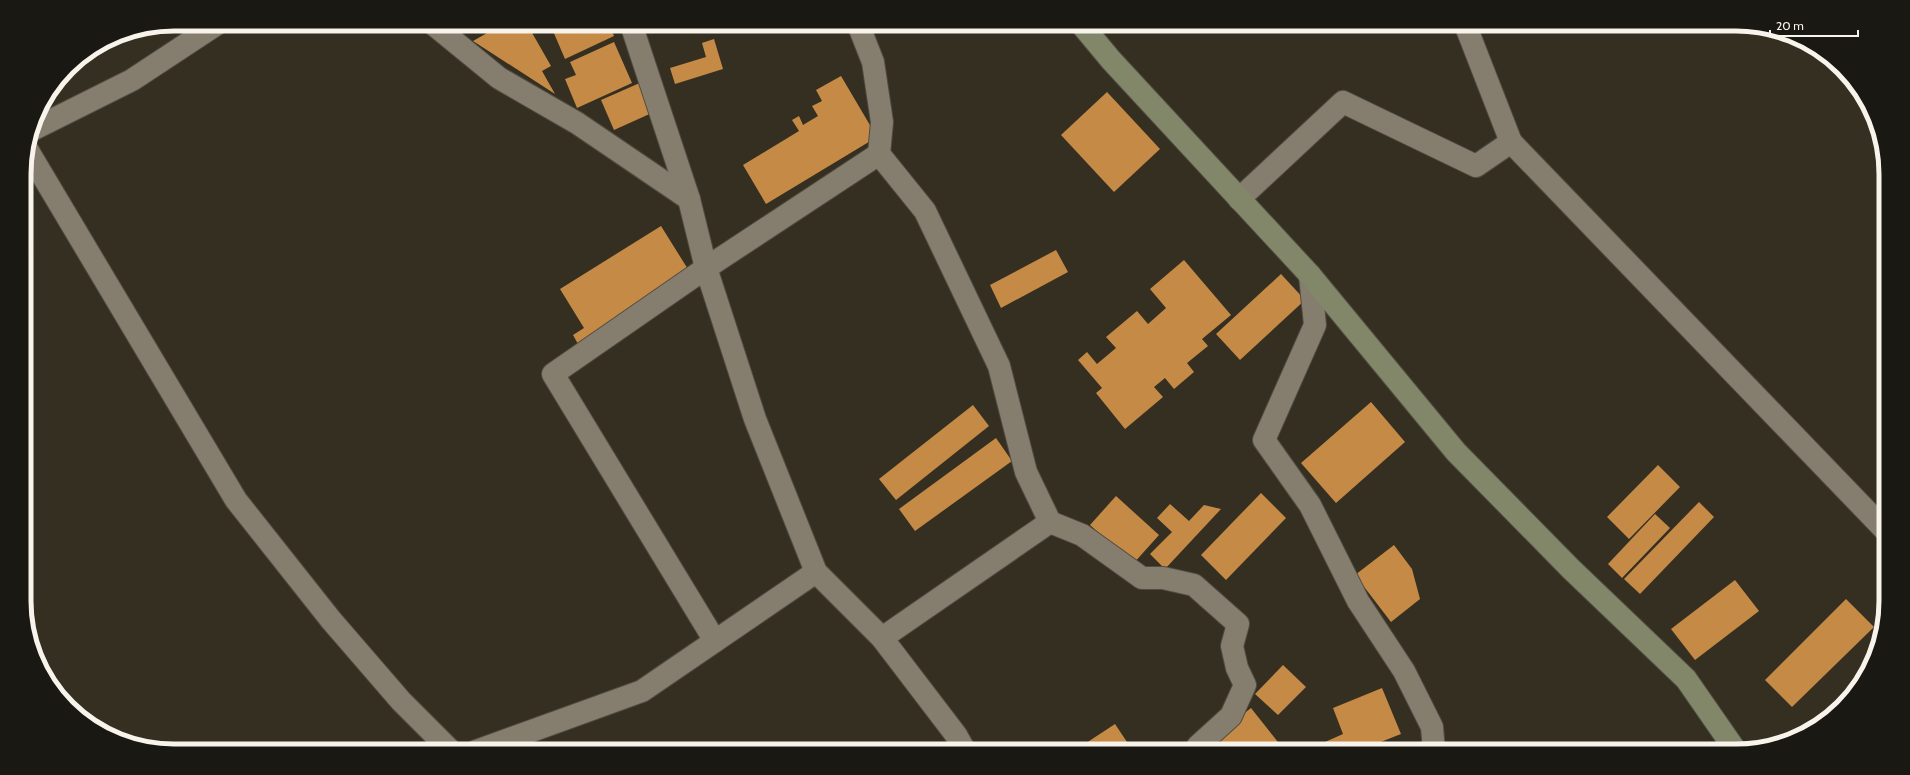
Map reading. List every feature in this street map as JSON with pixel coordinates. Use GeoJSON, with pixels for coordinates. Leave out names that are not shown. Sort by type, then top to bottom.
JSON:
{"type":"FeatureCollection","features":[{"type":"Feature","properties":{"kind":"main road"},"geometry":{"type":"LineString","coordinates":[[1087,31],[1111,60],[1310,275],[1456,452],[1571,569],[1686,679],[1731,744]]}},
{"type":"Feature","properties":{"kind":"street"},"geometry":{"type":"LineString","coordinates":[[40,126],[132,80],[206,31]]}},
{"type":"Feature","properties":{"kind":"street"},"geometry":{"type":"LineString","coordinates":[[442,31],[499,78],[576,123],[689,199]]}},
{"type":"Feature","properties":{"kind":"street"},"geometry":{"type":"LineString","coordinates":[[633,31],[689,199],[706,268],[755,419],[816,572],[882,638],[956,735],[960,744]]}},
{"type":"Feature","properties":{"kind":"street"},"geometry":{"type":"LineString","coordinates":[[861,31],[873,62],[882,122],[879,154],[925,212],[999,366],[1026,472],[1050,522],[1082,535],[1142,578],[1163,578],[1194,585],[1238,624],[1232,646],[1236,668],[1245,685],[1231,716],[1200,744]]}},
{"type":"Feature","properties":{"kind":"street"},"geometry":{"type":"LineString","coordinates":[[1468,31],[1510,142],[1879,524]]}},
{"type":"Feature","properties":{"kind":"street"},"geometry":{"type":"LineString","coordinates":[[1239,199],[1343,102],[1476,166],[1510,142]]}},
{"type":"Feature","properties":{"kind":"street"},"geometry":{"type":"LineString","coordinates":[[715,641],[553,374],[706,268],[879,154]]}},
{"type":"Feature","properties":{"kind":"street"},"geometry":{"type":"LineString","coordinates":[[32,157],[236,500],[336,626],[401,701],[443,744]]}},
{"type":"Feature","properties":{"kind":"street"},"geometry":{"type":"LineString","coordinates":[[1310,275],[1315,325],[1264,440],[1310,505],[1358,601],[1404,671],[1432,727],[1433,744]]}},
{"type":"Feature","properties":{"kind":"street"},"geometry":{"type":"LineString","coordinates":[[882,638],[1050,522]]}},
{"type":"Feature","properties":{"kind":"street"},"geometry":{"type":"LineString","coordinates":[[495,744],[642,691],[816,572]]}},
{"type":"Feature","properties":{"kind":"building"},"geometry":{"type":"Polygon","coordinates":[[[491,31],[531,31],[551,66],[542,71],[555,94],[473,41],[491,31]]]}},
{"type":"Feature","properties":{"kind":"building"},"geometry":{"type":"Polygon","coordinates":[[[553,31],[612,31],[614,36],[565,59],[553,31]]]}},
{"type":"Feature","properties":{"kind":"building"},"geometry":{"type":"Polygon","coordinates":[[[714,39],[723,69],[675,84],[670,68],[706,57],[702,43],[714,39]]]}},
{"type":"Feature","properties":{"kind":"building"},"geometry":{"type":"Polygon","coordinates":[[[614,42],[632,83],[577,108],[565,79],[576,75],[570,62],[614,42]]]}},
{"type":"Feature","properties":{"kind":"building"},"geometry":{"type":"Polygon","coordinates":[[[841,76],[877,137],[766,204],[743,165],[799,131],[792,120],[799,116],[803,125],[818,116],[812,106],[822,101],[816,90],[841,76]]]}},
{"type":"Feature","properties":{"kind":"building"},"geometry":{"type":"Polygon","coordinates":[[[642,82],[654,112],[614,130],[601,100],[642,82]]]}},
{"type":"Feature","properties":{"kind":"building"},"geometry":{"type":"Polygon","coordinates":[[[1107,92],[1160,149],[1114,192],[1061,135],[1107,92]]]}},
{"type":"Feature","properties":{"kind":"building"},"geometry":{"type":"Polygon","coordinates":[[[661,226],[691,274],[578,344],[573,335],[584,328],[560,289],[661,226]]]}},
{"type":"Feature","properties":{"kind":"building"},"geometry":{"type":"Polygon","coordinates":[[[1056,250],[1068,272],[1001,308],[990,285],[1056,250]]]}},
{"type":"Feature","properties":{"kind":"building"},"geometry":{"type":"Polygon","coordinates":[[[1184,260],[1231,315],[1202,339],[1208,346],[1187,363],[1194,372],[1174,389],[1165,378],[1154,387],[1163,397],[1125,429],[1096,393],[1102,388],[1078,360],[1087,352],[1097,364],[1116,348],[1106,337],[1137,311],[1148,324],[1166,308],[1150,289],[1184,260]]]}},
{"type":"Feature","properties":{"kind":"building"},"geometry":{"type":"Polygon","coordinates":[[[1281,274],[1305,300],[1240,360],[1216,334],[1281,274]]]}},
{"type":"Feature","properties":{"kind":"building"},"geometry":{"type":"Polygon","coordinates":[[[1371,402],[1405,442],[1336,503],[1301,463],[1371,402]]]}},
{"type":"Feature","properties":{"kind":"building"},"geometry":{"type":"Polygon","coordinates":[[[973,405],[989,426],[896,500],[879,479],[973,405]]]}},
{"type":"Feature","properties":{"kind":"building"},"geometry":{"type":"Polygon","coordinates":[[[996,438],[1012,461],[915,531],[899,509],[996,438]]]}},
{"type":"Feature","properties":{"kind":"building"},"geometry":{"type":"Polygon","coordinates":[[[1658,465],[1680,487],[1629,539],[1607,517],[1658,465]]]}},
{"type":"Feature","properties":{"kind":"building"},"geometry":{"type":"Polygon","coordinates":[[[1261,493],[1286,518],[1226,580],[1201,555],[1261,493]]]}},
{"type":"Feature","properties":{"kind":"building"},"geometry":{"type":"Polygon","coordinates":[[[1116,496],[1159,535],[1133,564],[1090,525],[1116,496]]]}},
{"type":"Feature","properties":{"kind":"building"},"geometry":{"type":"Polygon","coordinates":[[[1699,502],[1714,517],[1640,594],[1624,579],[1699,502]]]}},
{"type":"Feature","properties":{"kind":"building"},"geometry":{"type":"Polygon","coordinates":[[[1170,504],[1189,521],[1204,505],[1221,509],[1165,569],[1150,554],[1172,532],[1157,518],[1170,504]]]}},
{"type":"Feature","properties":{"kind":"building"},"geometry":{"type":"Polygon","coordinates":[[[1655,514],[1670,528],[1622,578],[1608,564],[1655,514]]]}},
{"type":"Feature","properties":{"kind":"building"},"geometry":{"type":"Polygon","coordinates":[[[1394,545],[1412,569],[1420,599],[1391,622],[1355,575],[1394,545]]]}},
{"type":"Feature","properties":{"kind":"building"},"geometry":{"type":"Polygon","coordinates":[[[1735,580],[1759,611],[1695,660],[1671,629],[1735,580]]]}},
{"type":"Feature","properties":{"kind":"building"},"geometry":{"type":"Polygon","coordinates":[[[1846,599],[1874,627],[1792,707],[1765,680],[1846,599]]]}},
{"type":"Feature","properties":{"kind":"building"},"geometry":{"type":"Polygon","coordinates":[[[1283,665],[1306,687],[1278,715],[1255,694],[1283,665]]]}},
{"type":"Feature","properties":{"kind":"building"},"geometry":{"type":"Polygon","coordinates":[[[1382,688],[1401,734],[1376,744],[1320,744],[1343,734],[1333,708],[1382,688]]]}},
{"type":"Feature","properties":{"kind":"building"},"geometry":{"type":"Polygon","coordinates":[[[1251,708],[1279,744],[1206,744],[1251,708]]]}},
{"type":"Feature","properties":{"kind":"building"},"geometry":{"type":"Polygon","coordinates":[[[1115,724],[1128,744],[1085,744],[1115,724]]]}}]}
